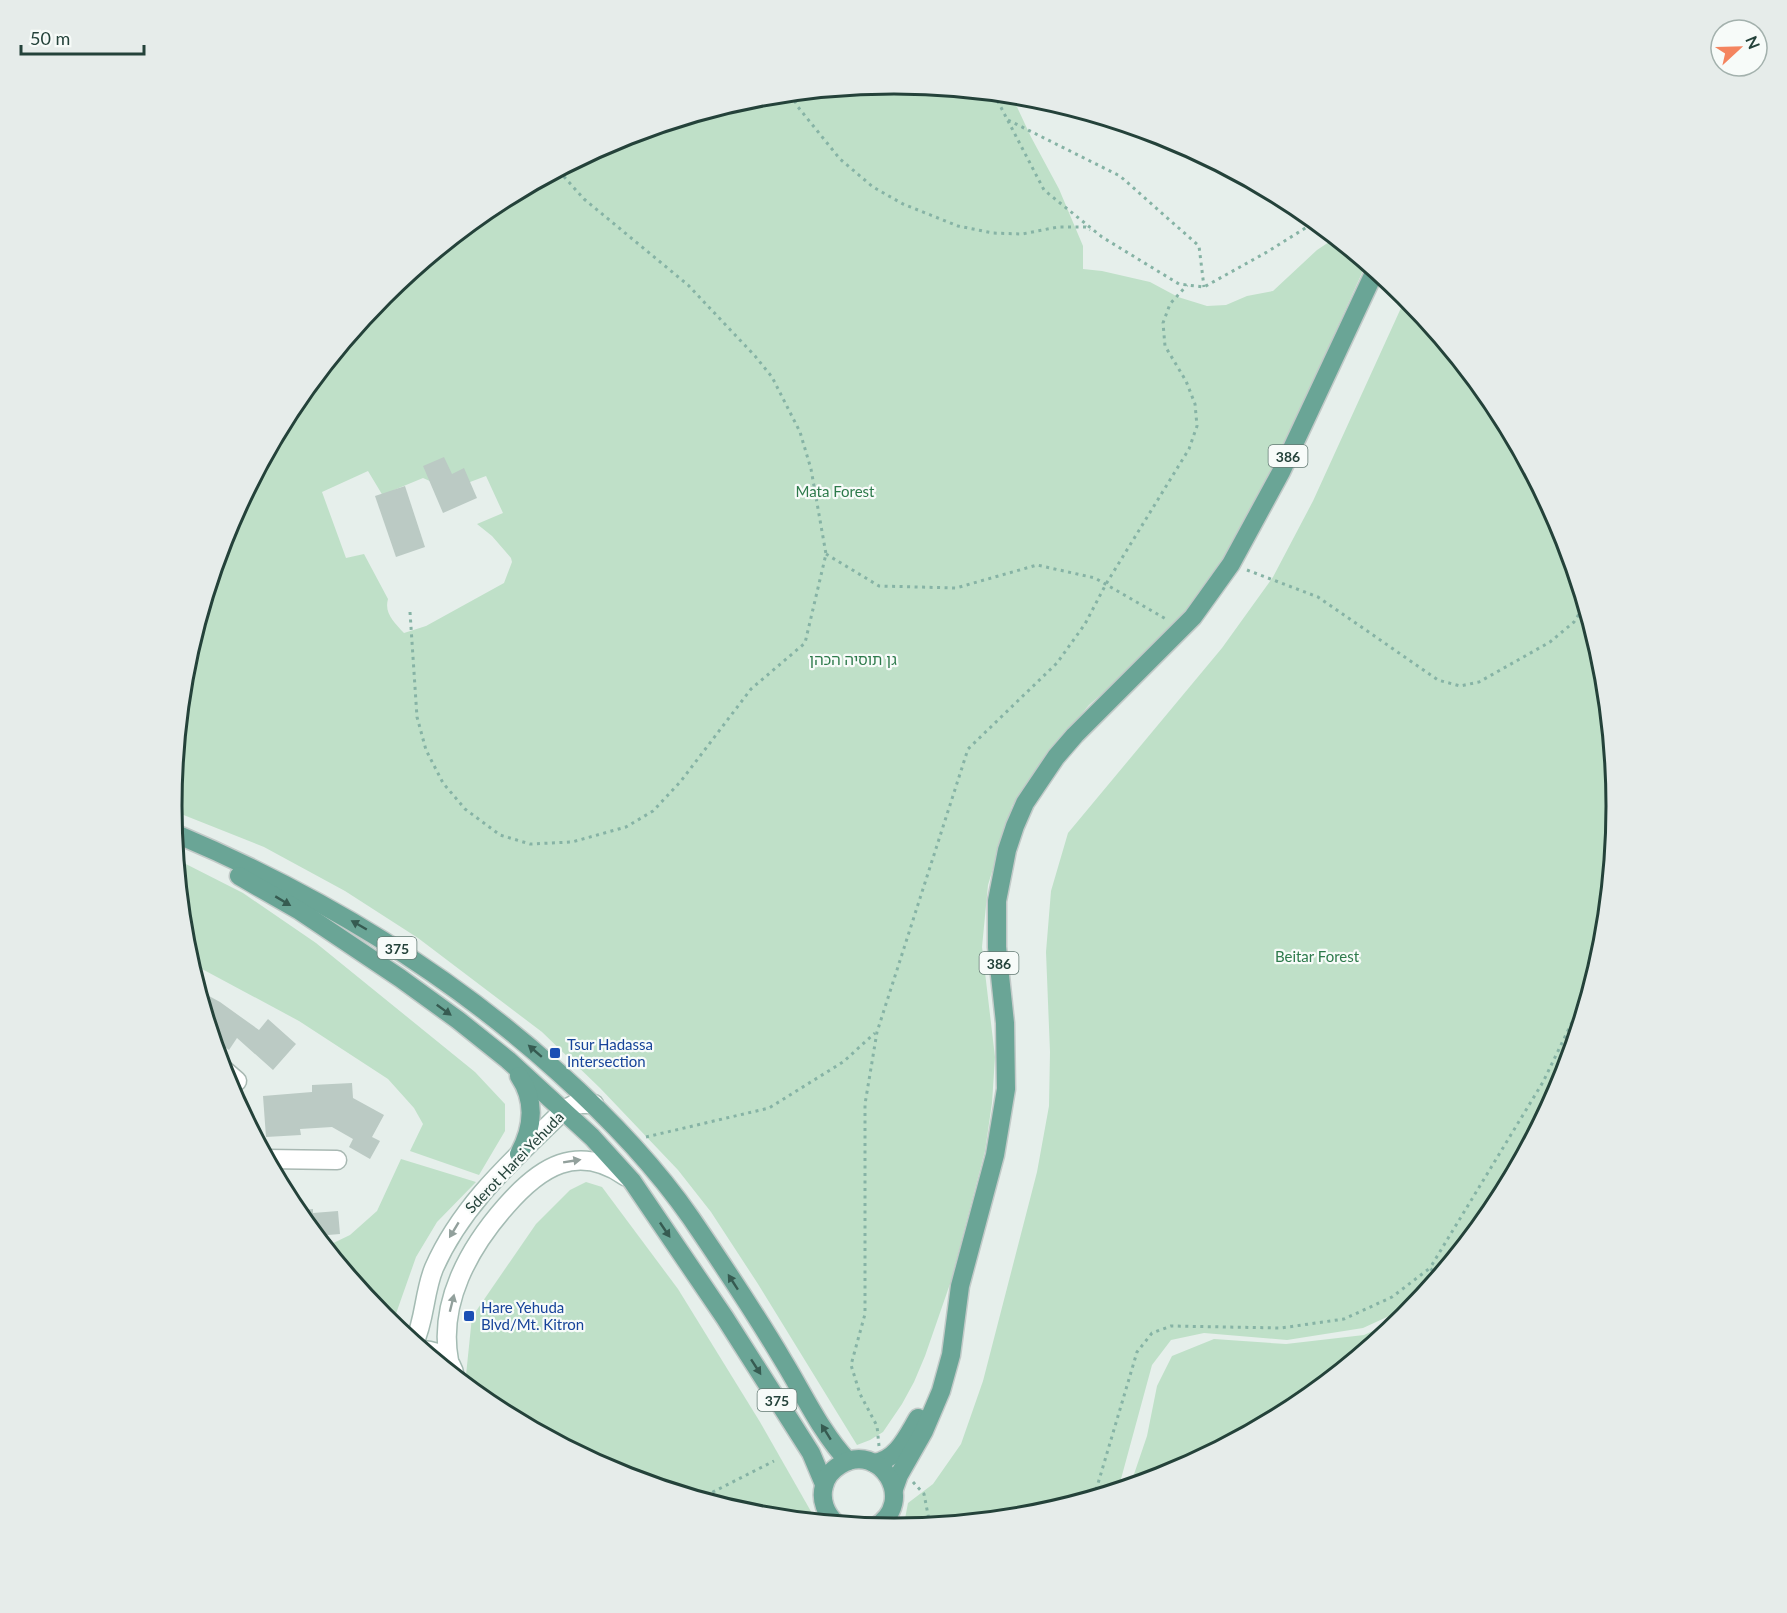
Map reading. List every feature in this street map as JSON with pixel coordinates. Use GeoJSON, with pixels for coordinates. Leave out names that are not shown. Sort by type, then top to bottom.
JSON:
{"type":"FeatureCollection","features":[{"type":"Feature","properties":{"kind":"main road","name":"386"},"geometry":{"type":"LineString","coordinates":[[897,1480],[933,1411],[951,1355],[960,1286],[995,1155],[1006,1089],[1005,1023],[997,935],[997,901],[1007,850],[1025,803],[1056,757],[1075,735],[1193,617],[1232,564],[1281,472],[1371,278]]}},
{"type":"Feature","properties":{"kind":"main road","name":"375"},"geometry":{"type":"LineString","coordinates":[[183,836],[338,913],[425,966],[507,1026],[594,1104],[630,1141],[690,1216],[765,1331],[832,1441],[848,1461]]}},
{"type":"Feature","properties":{"kind":"main road","name":"375"},"geometry":{"type":"LineString","coordinates":[[183,849],[229,870],[300,911],[400,978],[508,1060],[599,1144],[632,1181],[725,1318],[811,1453],[824,1484],[825,1507],[831,1515]]}},
{"type":"Feature","properties":{"kind":"main road"},"geometry":{"type":"LineString","coordinates":[[508,1060],[525,1084],[532,1110],[530,1127],[519,1154]]}},
{"type":"Feature","properties":{"kind":"main road","name":"386"},"geometry":{"type":"LineString","coordinates":[[880,1461],[896,1451],[907,1436],[951,1355]]}},
{"type":"Feature","properties":{"kind":"main road"},"geometry":{"type":"LineString","coordinates":[[824,1484],[833,1469],[848,1461],[860,1459],[880,1461],[886,1472],[897,1480],[893,1507],[886,1518]]}},
{"type":"Feature","properties":{"kind":"street","name":"Sderot Harei Yehuda"},"geometry":{"type":"LineString","coordinates":[[416,1335],[433,1271],[445,1245],[471,1204],[564,1110],[575,1104],[594,1104]]}},
{"type":"Feature","properties":{"kind":"street"},"geometry":{"type":"LineString","coordinates":[[275,1159],[337,1160]]}},
{"type":"Feature","properties":{"kind":"street","name":"Sderot Harei Yehuda"},"geometry":{"type":"LineString","coordinates":[[451,1363],[446,1346],[446,1329],[458,1281],[479,1239],[526,1184],[546,1169],[584,1160],[607,1166],[632,1181]]}},
{"type":"Feature","properties":{"kind":"path"},"geometry":{"type":"LineString","coordinates":[[795,102],[840,159],[873,187],[903,204],[958,226],[993,233],[1022,234],[1058,227],[1086,227],[1179,284],[1204,286],[1268,252],[1307,227]]}},
{"type":"Feature","properties":{"kind":"path"},"geometry":{"type":"LineString","coordinates":[[998,103],[1044,190],[1102,237]]}},
{"type":"Feature","properties":{"kind":"path"},"geometry":{"type":"LineString","coordinates":[[1007,120],[1120,176],[1199,246],[1204,286]]}},
{"type":"Feature","properties":{"kind":"path"},"geometry":{"type":"LineString","coordinates":[[410,612],[417,717],[426,750],[443,783],[465,809],[500,835],[530,844],[572,842],[626,827],[653,811],[681,781],[751,689],[805,643],[826,554],[811,469],[800,432],[772,378],[755,356],[688,285],[584,199],[564,176]]}},
{"type":"Feature","properties":{"kind":"path"},"geometry":{"type":"LineString","coordinates":[[880,1461],[877,1426],[860,1394],[851,1365],[865,1314],[865,1104],[877,1032],[968,749],[1057,663],[1084,624],[1189,449],[1197,426],[1195,404],[1186,381],[1165,346],[1163,323],[1170,304],[1187,285]]}},
{"type":"Feature","properties":{"kind":"path"},"geometry":{"type":"LineString","coordinates":[[826,554],[879,586],[956,588],[1037,565],[1095,578],[1181,628]]}},
{"type":"Feature","properties":{"kind":"path"},"geometry":{"type":"LineString","coordinates":[[1232,564],[1318,597],[1438,680],[1460,686],[1479,681],[1550,642],[1574,622],[1579,614]]}},
{"type":"Feature","properties":{"kind":"path"},"geometry":{"type":"LineString","coordinates":[[1097,1489],[1137,1352],[1152,1333],[1171,1326],[1281,1328],[1344,1319],[1392,1297],[1431,1268],[1543,1082],[1571,1023]]}},
{"type":"Feature","properties":{"kind":"path"},"geometry":{"type":"LineString","coordinates":[[630,1141],[769,1108],[843,1062],[877,1032]]}},
{"type":"Feature","properties":{"kind":"path"},"geometry":{"type":"LineString","coordinates":[[709,1494],[774,1461]]}},
{"type":"Feature","properties":{"kind":"path"},"geometry":{"type":"LineString","coordinates":[[897,1480],[915,1484],[924,1494],[928,1517]]}},
{"type":"Feature","properties":{"kind":"green space","name":"Mata Forest"},"geometry":{"type":"Polygon","coordinates":[[[894,94],[986,101],[1016,106],[1059,189],[1083,246],[1083,269],[1150,282],[1178,297],[1207,306],[1226,305],[1247,296],[1273,291],[1328,243],[1363,271],[1267,484],[1214,577],[1171,633],[1089,705],[1047,756],[1012,806],[988,885],[982,947],[995,1057],[992,1103],[985,1151],[951,1281],[925,1356],[902,1404],[883,1432],[870,1440],[857,1445],[711,1212],[678,1170],[600,1088],[542,1032],[418,938],[345,891],[264,847],[182,814],[183,760],[195,668],[219,578],[255,492],[301,411],[358,337],[390,303],[424,271],[498,214],[579,168],[665,132],[755,108],[847,96],[894,94]],[[368,471],[322,492],[346,558],[364,554],[388,599],[387,609],[391,617],[404,633],[426,626],[504,583],[512,562],[511,558],[492,536],[477,524],[503,513],[486,476],[446,491],[441,486],[423,478],[394,490],[389,506],[368,471]]]}},
{"type":"Feature","properties":{"kind":"green space","name":"Beitar Forest"},"geometry":{"type":"Polygon","coordinates":[[[1401,307],[1429,337],[1486,411],[1532,492],[1568,578],[1592,668],[1604,760],[1606,806],[1604,853],[1592,945],[1568,1035],[1551,1079],[1510,1163],[1486,1202],[1429,1276],[1392,1315],[1363,1328],[1287,1340],[1204,1333],[1171,1340],[1152,1365],[1120,1481],[1032,1505],[940,1517],[905,1518],[908,1503],[933,1484],[961,1444],[983,1381],[1037,1172],[1049,1106],[1050,1052],[1046,952],[1051,891],[1068,833],[1222,648],[1273,577],[1313,501],[1401,307]]]}},
{"type":"Feature","properties":{"kind":"green space"},"geometry":{"type":"Polygon","coordinates":[[[184,863],[243,893],[316,943],[475,1072],[505,1104],[505,1131],[479,1175],[410,1151],[423,1124],[414,1108],[388,1079],[299,1021],[201,968],[195,945],[184,863]]]}},
{"type":"Feature","properties":{"kind":"green space"},"geometry":{"type":"Polygon","coordinates":[[[401,1159],[476,1182],[437,1222],[416,1257],[395,1315],[358,1276],[332,1244],[350,1235],[377,1211],[401,1159]]]}},
{"type":"Feature","properties":{"kind":"green space"},"geometry":{"type":"Polygon","coordinates":[[[586,1182],[602,1187],[678,1289],[760,1422],[812,1513],[755,1505],[709,1494],[665,1481],[621,1464],[537,1423],[466,1375],[472,1317],[536,1224],[570,1190],[586,1182]]]}},
{"type":"Feature","properties":{"kind":"green space"},"geometry":{"type":"Polygon","coordinates":[[[1376,1329],[1289,1399],[1208,1445],[1133,1477],[1147,1436],[1157,1386],[1172,1356],[1214,1339],[1286,1344],[1364,1335],[1376,1329]]]}},
{"type":"Feature","properties":{"kind":"building"},"geometry":{"type":"Polygon","coordinates":[[[444,457],[452,474],[464,468],[477,498],[443,513],[423,466],[444,457]]]}},
{"type":"Feature","properties":{"kind":"building"},"geometry":{"type":"Polygon","coordinates":[[[405,486],[425,547],[396,557],[375,496],[405,486]]]}},
{"type":"Feature","properties":{"kind":"building"},"geometry":{"type":"Polygon","coordinates":[[[207,995],[259,1030],[268,1019],[296,1044],[273,1070],[237,1038],[229,1050],[223,1046],[207,995]]]}},
{"type":"Feature","properties":{"kind":"building"},"geometry":{"type":"Polygon","coordinates":[[[352,1083],[353,1098],[384,1115],[372,1137],[380,1141],[370,1159],[349,1147],[353,1139],[332,1127],[300,1129],[301,1135],[266,1137],[263,1096],[312,1092],[312,1085],[352,1083]]]}},
{"type":"Feature","properties":{"kind":"building"},"geometry":{"type":"Polygon","coordinates":[[[313,1209],[313,1213],[338,1211],[340,1234],[325,1235],[307,1210],[313,1209]]]}},
{"type":"Feature","properties":{"kind":"place","name":"Tsur Hadassa Intersection"},"geometry":{"type":"Point","coordinates":[555,1053]}},
{"type":"Feature","properties":{"kind":"place","name":"Hare Yehuda Blvd/Mt. Kitron"},"geometry":{"type":"Point","coordinates":[469,1316]}},
{"type":"Feature","properties":{"kind":"park label","name":"גן תוסיה הכהן"},"geometry":{"type":"Point","coordinates":[853,659]}}]}
